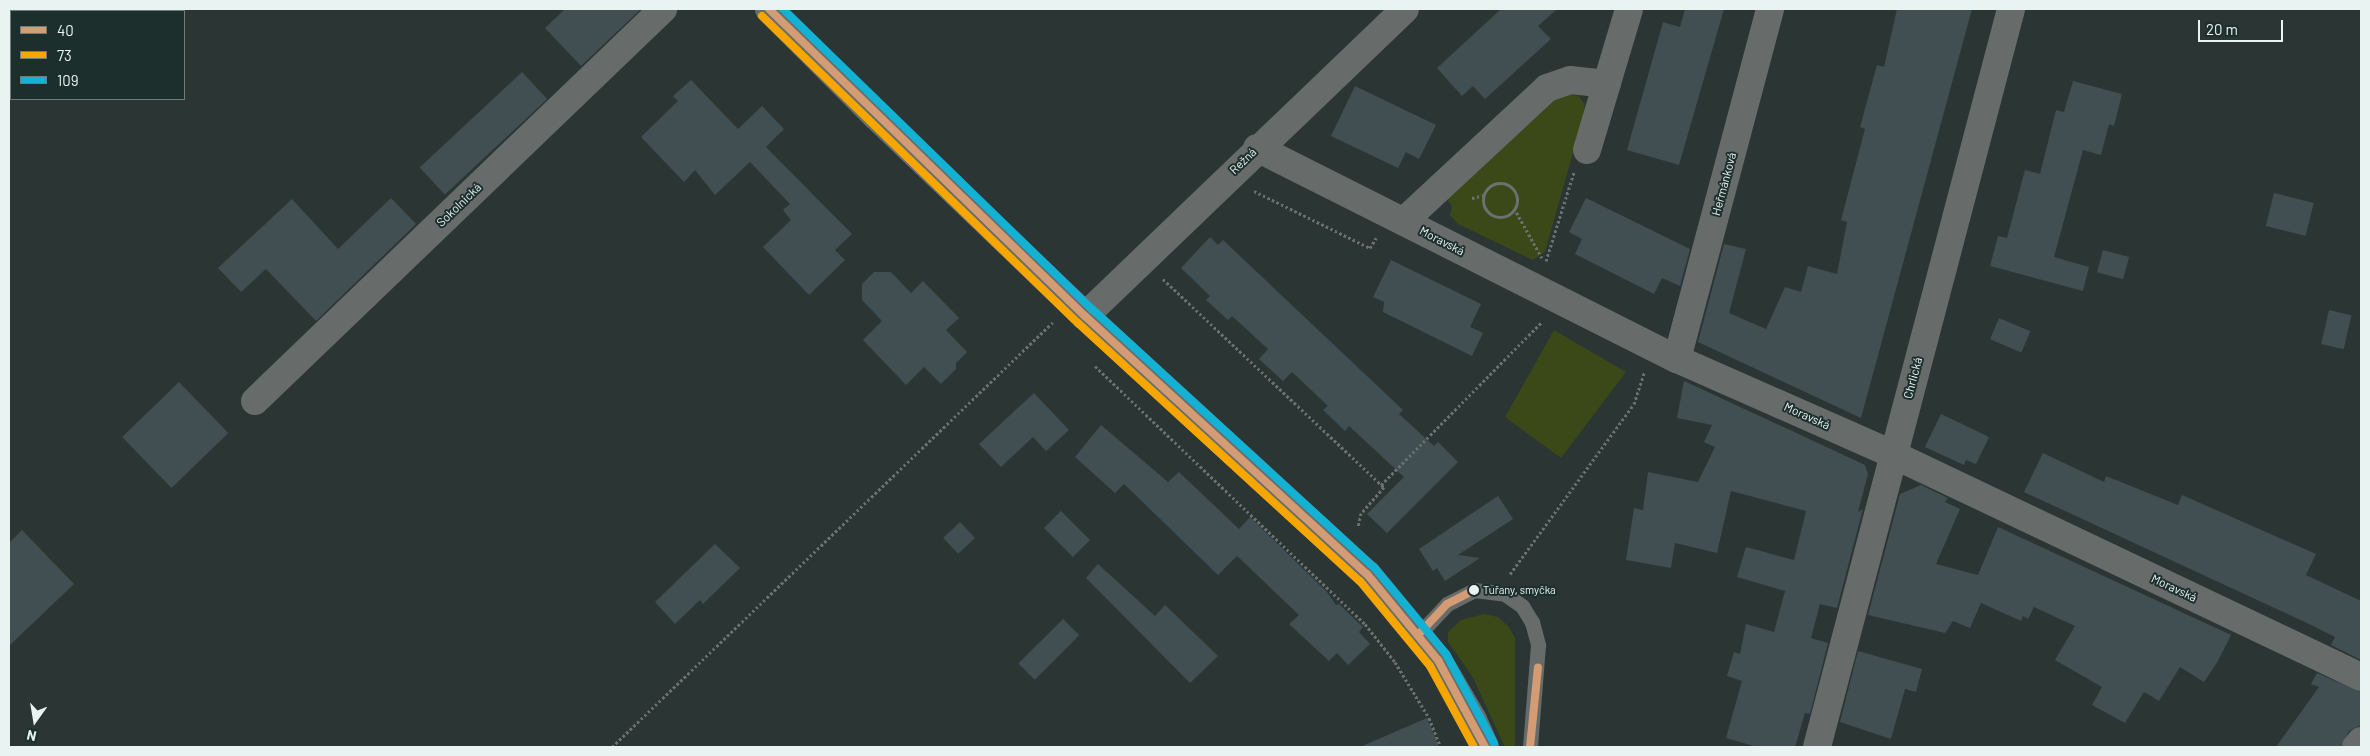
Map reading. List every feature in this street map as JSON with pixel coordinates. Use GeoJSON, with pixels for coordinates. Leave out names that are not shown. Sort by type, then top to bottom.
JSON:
{"type":"FeatureCollection","features":[{"type":"Feature","properties":{"kind":"main road"},"geometry":{"type":"LineString","coordinates":[[769,9],[1078,310],[1367,574],[1419,634],[1456,687],[1485,747]]}},
{"type":"Feature","properties":{"kind":"street","name":"Sokolnická"},"geometry":{"type":"LineString","coordinates":[[255,401],[663,9]]}},
{"type":"Feature","properties":{"kind":"street","name":"Režná"},"geometry":{"type":"LineString","coordinates":[[1078,310],[1257,148],[1405,9]]}},
{"type":"Feature","properties":{"kind":"street"},"geometry":{"type":"LineString","coordinates":[[1587,150],[1629,9]]}},
{"type":"Feature","properties":{"kind":"street","name":"Heřmánková"},"geometry":{"type":"LineString","coordinates":[[1677,359],[1770,9]]}},
{"type":"Feature","properties":{"kind":"street","name":"Chrlická"},"geometry":{"type":"LineString","coordinates":[[1817,747],[1892,454],[2011,9]]}},
{"type":"Feature","properties":{"kind":"street"},"geometry":{"type":"LineString","coordinates":[[1392,226],[1547,88],[1570,80],[1607,84]]}},
{"type":"Feature","properties":{"kind":"street","name":"Moravská"},"geometry":{"type":"LineString","coordinates":[[1257,148],[1392,226],[1677,359],[1892,454],[2361,677]]}},
{"type":"Feature","properties":{"kind":"street"},"geometry":{"type":"LineString","coordinates":[[2356,747],[2361,740]]}},
{"type":"Feature","properties":{"kind":"lane"},"geometry":{"type":"LineString","coordinates":[[1419,634],[1447,604],[1466,593],[1482,589],[1505,594],[1522,606],[1536,634],[1538,667],[1530,747]]}},
{"type":"Feature","properties":{"kind":"path"},"geometry":{"type":"LineString","coordinates":[[1514,208],[1501,217],[1491,214],[1484,206],[1486,191],[1499,183],[1509,185],[1517,198],[1514,208],[1545,263],[1569,180],[1587,150]]}},
{"type":"Feature","properties":{"kind":"path"},"geometry":{"type":"LineString","coordinates":[[1247,197],[1254,191],[1370,248],[1392,226]]}},
{"type":"Feature","properties":{"kind":"path"},"geometry":{"type":"LineString","coordinates":[[1160,273],[1384,487],[1361,512],[1358,530]]}},
{"type":"Feature","properties":{"kind":"path"},"geometry":{"type":"LineString","coordinates":[[612,747],[1051,324],[1078,310]]}},
{"type":"Feature","properties":{"kind":"path"},"geometry":{"type":"LineString","coordinates":[[1381,485],[1550,314]]}},
{"type":"Feature","properties":{"kind":"path"},"geometry":{"type":"LineString","coordinates":[[1044,318],[1058,331]]}},
{"type":"Feature","properties":{"kind":"path"},"geometry":{"type":"LineString","coordinates":[[1093,364],[1365,624],[1395,662],[1428,718],[1441,747]]}},
{"type":"Feature","properties":{"kind":"path"},"geometry":{"type":"LineString","coordinates":[[1505,594],[1511,571],[1634,404],[1645,371]]}},
{"type":"Feature","properties":{"kind":"green space"},"geometry":{"type":"Polygon","coordinates":[[[1563,93],[1578,96],[1585,104],[1583,117],[1545,252],[1533,260],[1458,224],[1450,215],[1452,206],[1446,198],[1563,93]]]}},
{"type":"Feature","properties":{"kind":"green space"},"geometry":{"type":"Polygon","coordinates":[[[1554,330],[1626,372],[1561,458],[1505,417],[1554,330]]]}},
{"type":"Feature","properties":{"kind":"green space"},"geometry":{"type":"Polygon","coordinates":[[[1484,614],[1498,617],[1509,627],[1515,638],[1515,747],[1505,747],[1472,676],[1448,642],[1448,632],[1461,620],[1484,614]]]}},
{"type":"Feature","properties":{"kind":"building"},"geometry":{"type":"Polygon","coordinates":[[[565,9],[641,9],[581,66],[545,28],[565,9]]]}},
{"type":"Feature","properties":{"kind":"building"},"geometry":{"type":"Polygon","coordinates":[[[1501,9],[1557,9],[1538,26],[1551,39],[1485,99],[1473,86],[1462,96],[1437,68],[1501,9]]]}},
{"type":"Feature","properties":{"kind":"building"},"geometry":{"type":"Polygon","coordinates":[[[1685,9],[1724,9],[1679,165],[1627,150],[1663,22],[1680,27],[1685,9]]]}},
{"type":"Feature","properties":{"kind":"building"},"geometry":{"type":"Polygon","coordinates":[[[1897,9],[1972,9],[1861,418],[1698,342],[1724,244],[1746,249],[1729,313],[1766,329],[1785,287],[1801,292],[1808,266],[1837,274],[1847,222],[1841,220],[1865,129],[1860,127],[1877,65],[1884,67],[1897,9]]]}},
{"type":"Feature","properties":{"kind":"building"},"geometry":{"type":"Polygon","coordinates":[[[522,72],[547,99],[445,195],[420,167],[522,72]]]}},
{"type":"Feature","properties":{"kind":"building"},"geometry":{"type":"Polygon","coordinates":[[[691,80],[738,129],[762,106],[784,129],[766,147],[852,234],[835,250],[845,260],[809,295],[763,247],[791,220],[783,210],[790,204],[750,162],[715,195],[695,170],[684,182],[641,137],[678,101],[673,96],[691,80]]]}},
{"type":"Feature","properties":{"kind":"building"},"geometry":{"type":"Polygon","coordinates":[[[2073,81],[2122,94],[2114,126],[2109,124],[2101,155],[2083,150],[2054,257],[2089,267],[2083,291],[1990,266],[1998,236],[2007,238],[2025,170],[2040,174],[2056,110],[2064,112],[2073,81]]]}},
{"type":"Feature","properties":{"kind":"building"},"geometry":{"type":"Polygon","coordinates":[[[1355,86],[1436,125],[1419,159],[1406,152],[1398,168],[1331,136],[1355,86]]]}},
{"type":"Feature","properties":{"kind":"building"},"geometry":{"type":"Polygon","coordinates":[[[2274,193],[2314,203],[2306,236],[2266,226],[2274,193]]]}},
{"type":"Feature","properties":{"kind":"building"},"geometry":{"type":"Polygon","coordinates":[[[391,198],[416,224],[316,321],[266,269],[241,292],[218,268],[292,199],[338,249],[391,198]]]}},
{"type":"Feature","properties":{"kind":"building"},"geometry":{"type":"Polygon","coordinates":[[[1586,198],[1690,249],[1680,286],[1662,278],[1654,294],[1575,254],[1582,239],[1569,232],[1586,198]]]}},
{"type":"Feature","properties":{"kind":"building"},"geometry":{"type":"Polygon","coordinates":[[[1210,237],[1218,245],[1223,240],[1403,410],[1399,414],[1434,446],[1438,442],[1458,462],[1387,533],[1367,514],[1404,477],[1349,426],[1345,431],[1323,410],[1328,406],[1292,372],[1283,381],[1259,359],[1268,349],[1232,316],[1228,320],[1206,300],[1210,296],[1181,268],[1210,237]]]}},
{"type":"Feature","properties":{"kind":"building"},"geometry":{"type":"Polygon","coordinates":[[[2103,250],[2129,257],[2123,279],[2097,272],[2103,250]]]}},
{"type":"Feature","properties":{"kind":"building"},"geometry":{"type":"Polygon","coordinates":[[[1391,260],[1481,304],[1470,327],[1483,333],[1472,356],[1383,312],[1384,302],[1373,297],[1391,260]]]}},
{"type":"Feature","properties":{"kind":"building"},"geometry":{"type":"Polygon","coordinates":[[[874,272],[891,272],[911,293],[923,281],[959,318],[946,330],[967,352],[956,363],[956,369],[941,384],[924,367],[906,385],[863,340],[882,321],[862,300],[862,284],[874,272]]]}},
{"type":"Feature","properties":{"kind":"building"},"geometry":{"type":"Polygon","coordinates":[[[2329,310],[2351,315],[2344,349],[2321,344],[2329,310]]]}},
{"type":"Feature","properties":{"kind":"building"},"geometry":{"type":"Polygon","coordinates":[[[1999,318],[2030,331],[2021,352],[1990,339],[1999,318]]]}},
{"type":"Feature","properties":{"kind":"building"},"geometry":{"type":"Polygon","coordinates":[[[1684,381],[1865,465],[1868,474],[1858,512],[1863,509],[1837,608],[1820,604],[1811,638],[1828,643],[1810,714],[1805,713],[1795,747],[1757,747],[1726,738],[1742,681],[1727,676],[1734,652],[1740,654],[1746,624],[1774,632],[1785,591],[1737,577],[1746,547],[1794,560],[1806,511],[1731,491],[1717,553],[1675,543],[1671,568],[1626,560],[1634,508],[1643,510],[1648,472],[1698,482],[1715,447],[1704,442],[1712,425],[1677,418],[1684,381]]]}},
{"type":"Feature","properties":{"kind":"building"},"geometry":{"type":"Polygon","coordinates":[[[179,382],[228,433],[171,488],[122,437],[179,382]]]}},
{"type":"Feature","properties":{"kind":"building"},"geometry":{"type":"Polygon","coordinates":[[[1034,393],[1069,430],[1046,451],[1033,437],[1001,467],[979,444],[1034,393]]]}},
{"type":"Feature","properties":{"kind":"building"},"geometry":{"type":"Polygon","coordinates":[[[1941,414],[1989,437],[1976,464],[1966,460],[1964,465],[1925,447],[1941,414]]]}},
{"type":"Feature","properties":{"kind":"building"},"geometry":{"type":"Polygon","coordinates":[[[1101,425],[1168,482],[1179,472],[1239,529],[1250,517],[1327,592],[1336,605],[1339,604],[1363,627],[1359,632],[1370,644],[1348,665],[1337,653],[1329,661],[1289,624],[1299,615],[1237,556],[1218,575],[1124,484],[1115,493],[1075,457],[1101,425]]]}},
{"type":"Feature","properties":{"kind":"building"},"geometry":{"type":"Polygon","coordinates":[[[2043,453],[2104,482],[2106,476],[2178,505],[2182,495],[2316,554],[2306,575],[2361,601],[2361,660],[2331,645],[2335,637],[2305,622],[2024,492],[2043,453]]]}},
{"type":"Feature","properties":{"kind":"building"},"geometry":{"type":"Polygon","coordinates":[[[1921,485],[1948,498],[1945,502],[1960,509],[1936,564],[1978,575],[1998,527],[2231,635],[2218,661],[2204,682],[2180,667],[2159,701],[2144,692],[2125,723],[2092,705],[2102,687],[2055,660],[2075,626],[2034,607],[2028,619],[2023,616],[2021,621],[1981,603],[1970,628],[1953,621],[1945,633],[1868,615],[1900,494],[1921,485]]]}},
{"type":"Feature","properties":{"kind":"building"},"geometry":{"type":"Polygon","coordinates":[[[1498,496],[1513,519],[1458,555],[1480,558],[1445,581],[1437,568],[1433,571],[1419,549],[1498,496]]]}},
{"type":"Feature","properties":{"kind":"building"},"geometry":{"type":"Polygon","coordinates":[[[1061,511],[1090,540],[1073,557],[1044,528],[1061,511]]]}},
{"type":"Feature","properties":{"kind":"building"},"geometry":{"type":"Polygon","coordinates":[[[960,522],[975,538],[958,554],[943,538],[960,522]]]}},
{"type":"Feature","properties":{"kind":"building"},"geometry":{"type":"Polygon","coordinates":[[[22,530],[74,584],[9,646],[9,543],[22,530]]]}},
{"type":"Feature","properties":{"kind":"building"},"geometry":{"type":"Polygon","coordinates":[[[715,544],[740,568],[703,604],[700,600],[675,624],[655,602],[715,544]]]}},
{"type":"Feature","properties":{"kind":"building"},"geometry":{"type":"Polygon","coordinates":[[[1098,564],[1155,616],[1165,605],[1218,656],[1190,683],[1086,578],[1098,564]]]}},
{"type":"Feature","properties":{"kind":"building"},"geometry":{"type":"Polygon","coordinates":[[[1063,619],[1079,635],[1035,680],[1018,664],[1063,619]]]}},
{"type":"Feature","properties":{"kind":"building"},"geometry":{"type":"Polygon","coordinates":[[[1858,651],[1922,669],[1916,692],[1905,689],[1891,739],[1840,722],[1858,651]]]}},
{"type":"Feature","properties":{"kind":"building"},"geometry":{"type":"Polygon","coordinates":[[[2317,673],[2361,692],[2361,725],[2349,731],[2341,747],[2276,747],[2319,687],[2311,684],[2317,673]]]}},
{"type":"Feature","properties":{"kind":"building"},"geometry":{"type":"Polygon","coordinates":[[[1427,718],[1439,747],[1360,747],[1427,718]]]}},
{"type":"Feature","properties":{"kind":"transit line","name":"40"},"geometry":{"type":"LineString","coordinates":[[769,9],[1085,316],[1367,574],[1438,660],[1485,747]]}},
{"type":"Feature","properties":{"kind":"transit line","name":"109"},"geometry":{"type":"LineString","coordinates":[[783,9],[1092,309],[1374,567],[1446,654],[1494,743]]}},
{"type":"Feature","properties":{"kind":"transit line","name":"73"},"geometry":{"type":"LineString","coordinates":[[762,16],[1078,323],[1360,581],[1430,666],[1474,747]]}},
{"type":"Feature","properties":{"kind":"transit line","name":"40"},"geometry":{"type":"LineString","coordinates":[[1419,634],[1447,604],[1474,590]]}},
{"type":"Feature","properties":{"kind":"transit line","name":"40"},"geometry":{"type":"LineString","coordinates":[[1530,747],[1538,667]]}},
{"type":"Feature","properties":{"kind":"place","name":"Tuřany, smyčka"},"geometry":{"type":"Point","coordinates":[1474,590]}}]}
